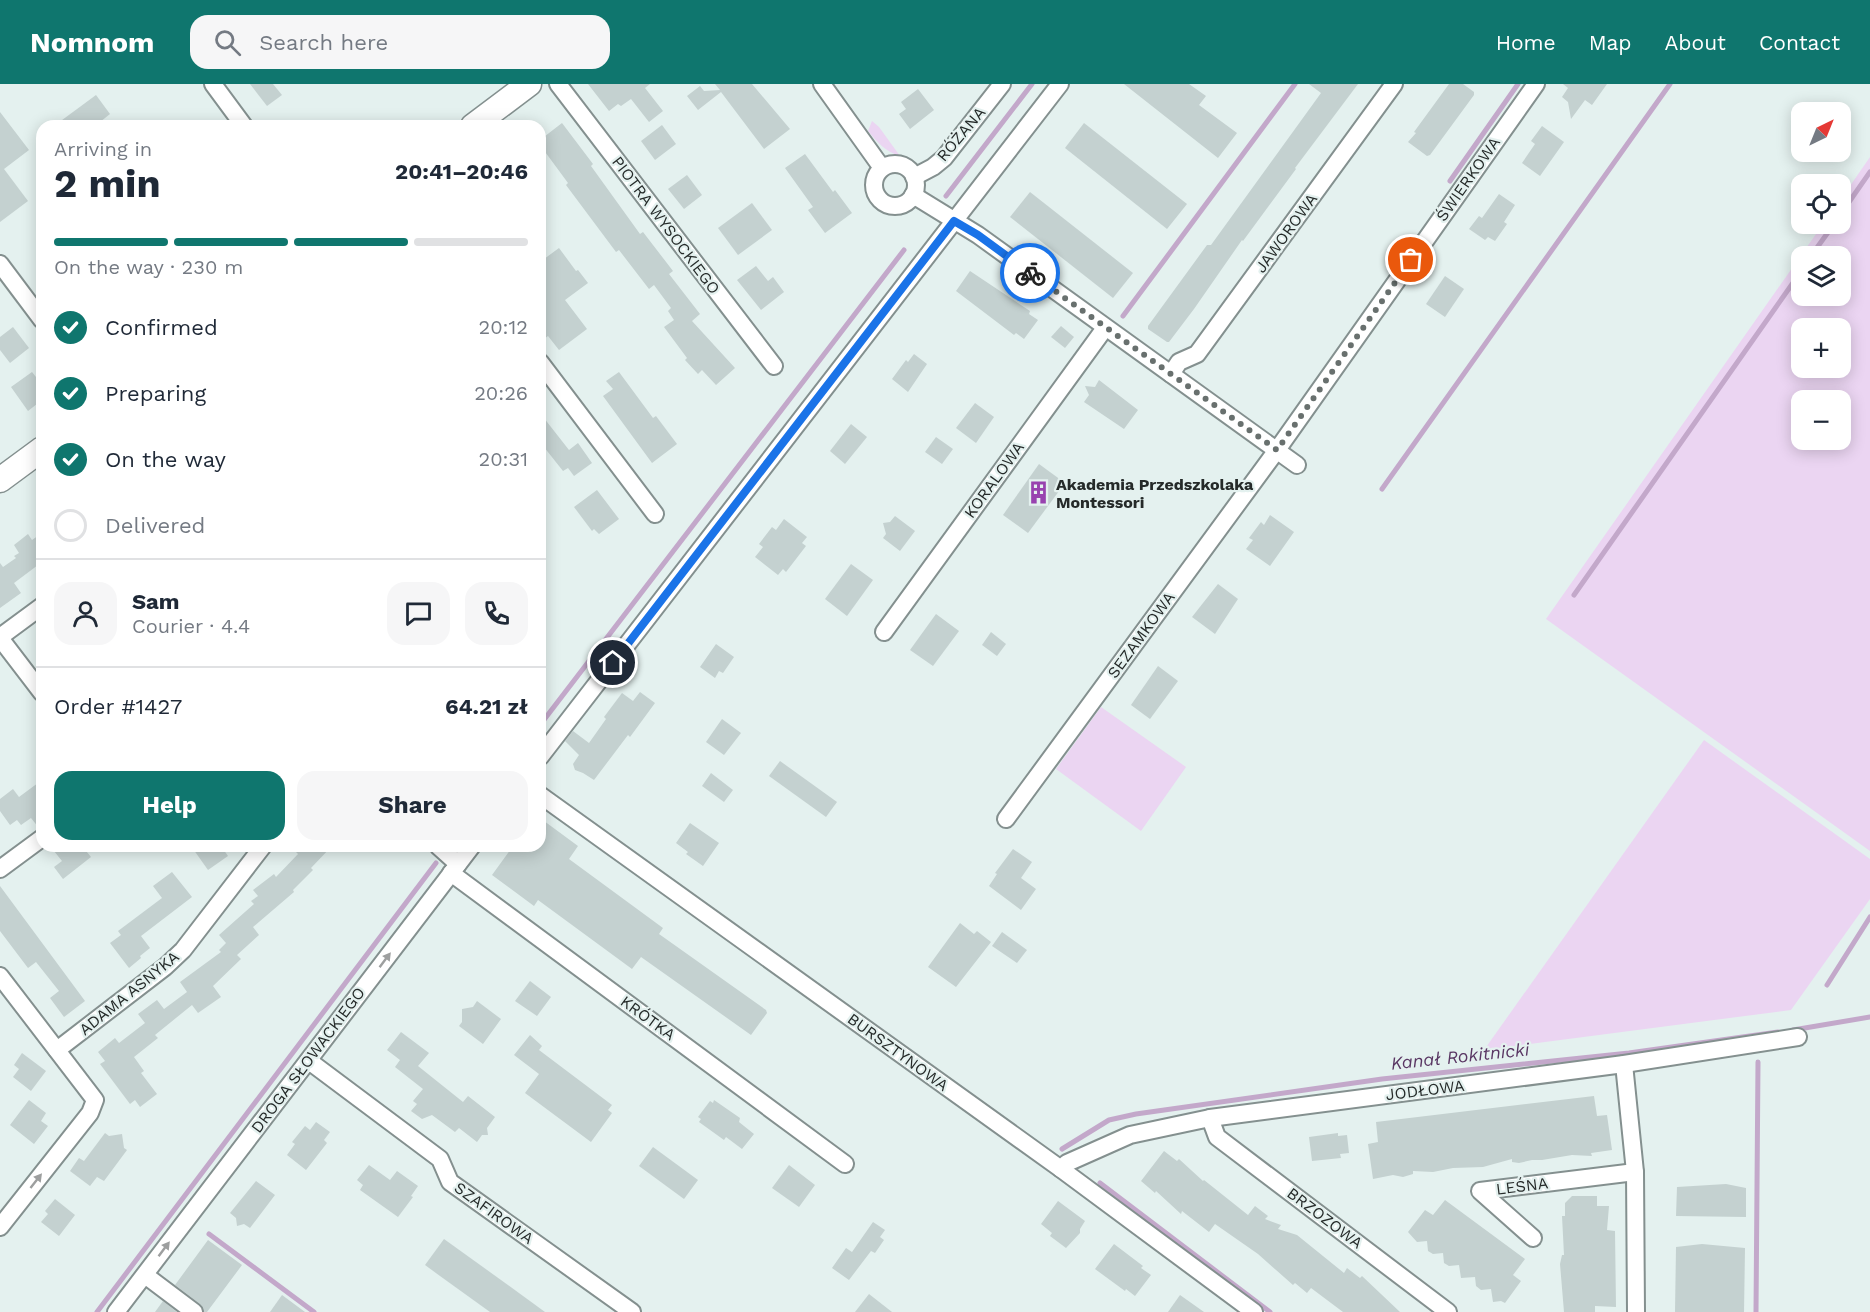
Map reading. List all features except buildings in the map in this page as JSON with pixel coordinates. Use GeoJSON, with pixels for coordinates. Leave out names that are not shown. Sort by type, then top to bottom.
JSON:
{"type":"FeatureCollection","features":[{"type":"Feature","properties":{"kind":"street"},"geometry":{"type":"LineString","coordinates":[[213,84],[240,120]]}},
{"type":"Feature","properties":{"kind":"street"},"geometry":{"type":"LineString","coordinates":[[481,120],[529,84]]}},
{"type":"Feature","properties":{"kind":"street","name":"PIOTRA WYSOCKIEGO"},"geometry":{"type":"LineString","coordinates":[[558,84],[774,366]]}},
{"type":"Feature","properties":{"kind":"street"},"geometry":{"type":"LineString","coordinates":[[822,84],[882,168]]}},
{"type":"Feature","properties":{"kind":"street","name":"RÓŻANA"},"geometry":{"type":"LineString","coordinates":[[914,177],[944,158],[1002,84]]}},
{"type":"Feature","properties":{"kind":"street"},"geometry":{"type":"LineString","coordinates":[[546,749],[1060,84]]}},
{"type":"Feature","properties":{"kind":"street","name":"JAWOROWA"},"geometry":{"type":"LineString","coordinates":[[1171,374],[1179,362],[1197,354],[1394,84]]}},
{"type":"Feature","properties":{"kind":"street","name":"ŚWIERKOWA"},"geometry":{"type":"LineString","coordinates":[[1277,450],[1536,84]]}},
{"type":"Feature","properties":{"kind":"street"},"geometry":{"type":"LineString","coordinates":[[888,165],[900,165],[910,171],[914,177],[913,195],[904,204],[898,206],[885,204],[876,195],[873,183],[878,172],[888,165]]}},
{"type":"Feature","properties":{"kind":"street"},"geometry":{"type":"LineString","coordinates":[[913,195],[978,235],[1297,465]]}},
{"type":"Feature","properties":{"kind":"street"},"geometry":{"type":"LineString","coordinates":[[0,264],[36,312]]}},
{"type":"Feature","properties":{"kind":"street","name":"KORALOWA"},"geometry":{"type":"LineString","coordinates":[[884,632],[1105,328]]}},
{"type":"Feature","properties":{"kind":"street"},"geometry":{"type":"LineString","coordinates":[[546,370],[655,514]]}},
{"type":"Feature","properties":{"kind":"street","name":"SEZAMKOWA"},"geometry":{"type":"LineString","coordinates":[[1006,819],[1277,450]]}},
{"type":"Feature","properties":{"kind":"street"},"geometry":{"type":"LineString","coordinates":[[0,480],[36,453]]}},
{"type":"Feature","properties":{"kind":"street"},"geometry":{"type":"LineString","coordinates":[[36,610],[0,637],[36,685]]}},
{"type":"Feature","properties":{"kind":"street","name":"BURSZTYNOWA"},"geometry":{"type":"LineString","coordinates":[[546,799],[1060,1169],[1254,1312]]}},
{"type":"Feature","properties":{"kind":"street"},"geometry":{"type":"LineString","coordinates":[[0,869],[36,842]]}},
{"type":"Feature","properties":{"kind":"street","name":"ADAMA ASNYKA"},"geometry":{"type":"LineString","coordinates":[[57,1050],[165,967],[183,950],[257,852]]}},
{"type":"Feature","properties":{"kind":"street","name":"KRÓTKA"},"geometry":{"type":"LineString","coordinates":[[442,852],[455,869],[844,1164]]}},
{"type":"Feature","properties":{"kind":"street","name":"DROGA SŁOWACKIEGO"},"geometry":{"type":"LineString","coordinates":[[116,1312],[468,852]]}},
{"type":"Feature","properties":{"kind":"street"},"geometry":{"type":"LineString","coordinates":[[0,976],[95,1100],[90,1113],[3,1216]]}},
{"type":"Feature","properties":{"kind":"street","name":"JODŁOWA"},"geometry":{"type":"LineString","coordinates":[[1060,1169],[1067,1163],[1130,1135],[1165,1126],[1210,1118],[1624,1064],[1798,1037]]}},
{"type":"Feature","properties":{"kind":"street","name":"SZAFIROWA"},"geometry":{"type":"LineString","coordinates":[[309,1061],[440,1159],[450,1182],[632,1312]]}},
{"type":"Feature","properties":{"kind":"street"},"geometry":{"type":"LineString","coordinates":[[1624,1064],[1635,1172],[1636,1312]]}},
{"type":"Feature","properties":{"kind":"street","name":"BRZOZOWA"},"geometry":{"type":"LineString","coordinates":[[1210,1118],[1217,1137],[1448,1312]]}},
{"type":"Feature","properties":{"kind":"street","name":"LEŚNA"},"geometry":{"type":"LineString","coordinates":[[1533,1239],[1480,1191],[1635,1172]]}},
{"type":"Feature","properties":{"kind":"street"},"geometry":{"type":"LineString","coordinates":[[144,1275],[194,1312]]}},
{"type":"Feature","properties":{"kind":"shaded area"},"geometry":{"type":"Polygon","coordinates":[[[872,121],[900,156],[878,143],[868,131],[872,121]]]}},
{"type":"Feature","properties":{"kind":"shaded area"},"geometry":{"type":"Polygon","coordinates":[[[1870,157],[1870,851],[1546,619],[1791,270],[1791,306],[1851,306],[1851,246],[1808,246],[1816,234],[1851,234],[1851,185],[1870,157]]]}},
{"type":"Feature","properties":{"kind":"shaded area"},"geometry":{"type":"Polygon","coordinates":[[[1101,707],[1186,767],[1141,831],[1056,769],[1101,707]]]}},
{"type":"Feature","properties":{"kind":"shaded area"},"geometry":{"type":"Polygon","coordinates":[[[1704,740],[1870,859],[1870,899],[1791,1010],[1484,1050],[1704,740]]]}},
{"type":"Feature","properties":{"kind":"waterway"},"geometry":{"type":"LineString","coordinates":[[946,196],[1032,84]]}},
{"type":"Feature","properties":{"kind":"waterway"},"geometry":{"type":"LineString","coordinates":[[1123,316],[1295,84]]}},
{"type":"Feature","properties":{"kind":"waterway"},"geometry":{"type":"LineString","coordinates":[[1450,181],[1518,84]]}},
{"type":"Feature","properties":{"kind":"waterway"},"geometry":{"type":"LineString","coordinates":[[1382,489],[1670,84]]}},
{"type":"Feature","properties":{"kind":"waterway"},"geometry":{"type":"LineString","coordinates":[[1851,199],[1870,172]]}},
{"type":"Feature","properties":{"kind":"waterway"},"geometry":{"type":"LineString","coordinates":[[1818,246],[1827,234]]}},
{"type":"Feature","properties":{"kind":"waterway"},"geometry":{"type":"LineString","coordinates":[[546,717],[904,250]]}},
{"type":"Feature","properties":{"kind":"waterway"},"geometry":{"type":"LineString","coordinates":[[1574,595],[1791,286]]}},
{"type":"Feature","properties":{"kind":"waterway"},"geometry":{"type":"LineString","coordinates":[[97,1312],[436,863]]}},
{"type":"Feature","properties":{"kind":"waterway"},"geometry":{"type":"LineString","coordinates":[[1827,985],[1870,917]]}},
{"type":"Feature","properties":{"kind":"waterway","name":"Kanał Rokitnicki"},"geometry":{"type":"LineString","coordinates":[[1793,1030],[1870,1017]]}},
{"type":"Feature","properties":{"kind":"waterway","name":"Kanał Rokitnicki"},"geometry":{"type":"LineString","coordinates":[[1062,1149],[1109,1120],[1136,1114],[1382,1079],[1629,1053],[1778,1032]]}},
{"type":"Feature","properties":{"kind":"waterway"},"geometry":{"type":"LineString","coordinates":[[1756,1312],[1758,1062]]}},
{"type":"Feature","properties":{"kind":"waterway"},"geometry":{"type":"LineString","coordinates":[[1100,1183],[1270,1312]]}},
{"type":"Feature","properties":{"kind":"waterway"},"geometry":{"type":"LineString","coordinates":[[209,1234],[314,1312]]}},
{"type":"Feature","properties":{"kind":"way so far"},"geometry":{"type":"LineString","coordinates":[[1030,273],[1277,450],[1411,260]]}},
{"type":"Feature","properties":{"kind":"place","name":"Akademia Przedszkolaka Montessori"},"geometry":{"type":"Point","coordinates":[1038,493]}},
{"type":"Feature","properties":{"kind":"route"},"geometry":{"type":"LineString","coordinates":[[613,663],[954,221],[978,235],[1030,273]]}}]}
